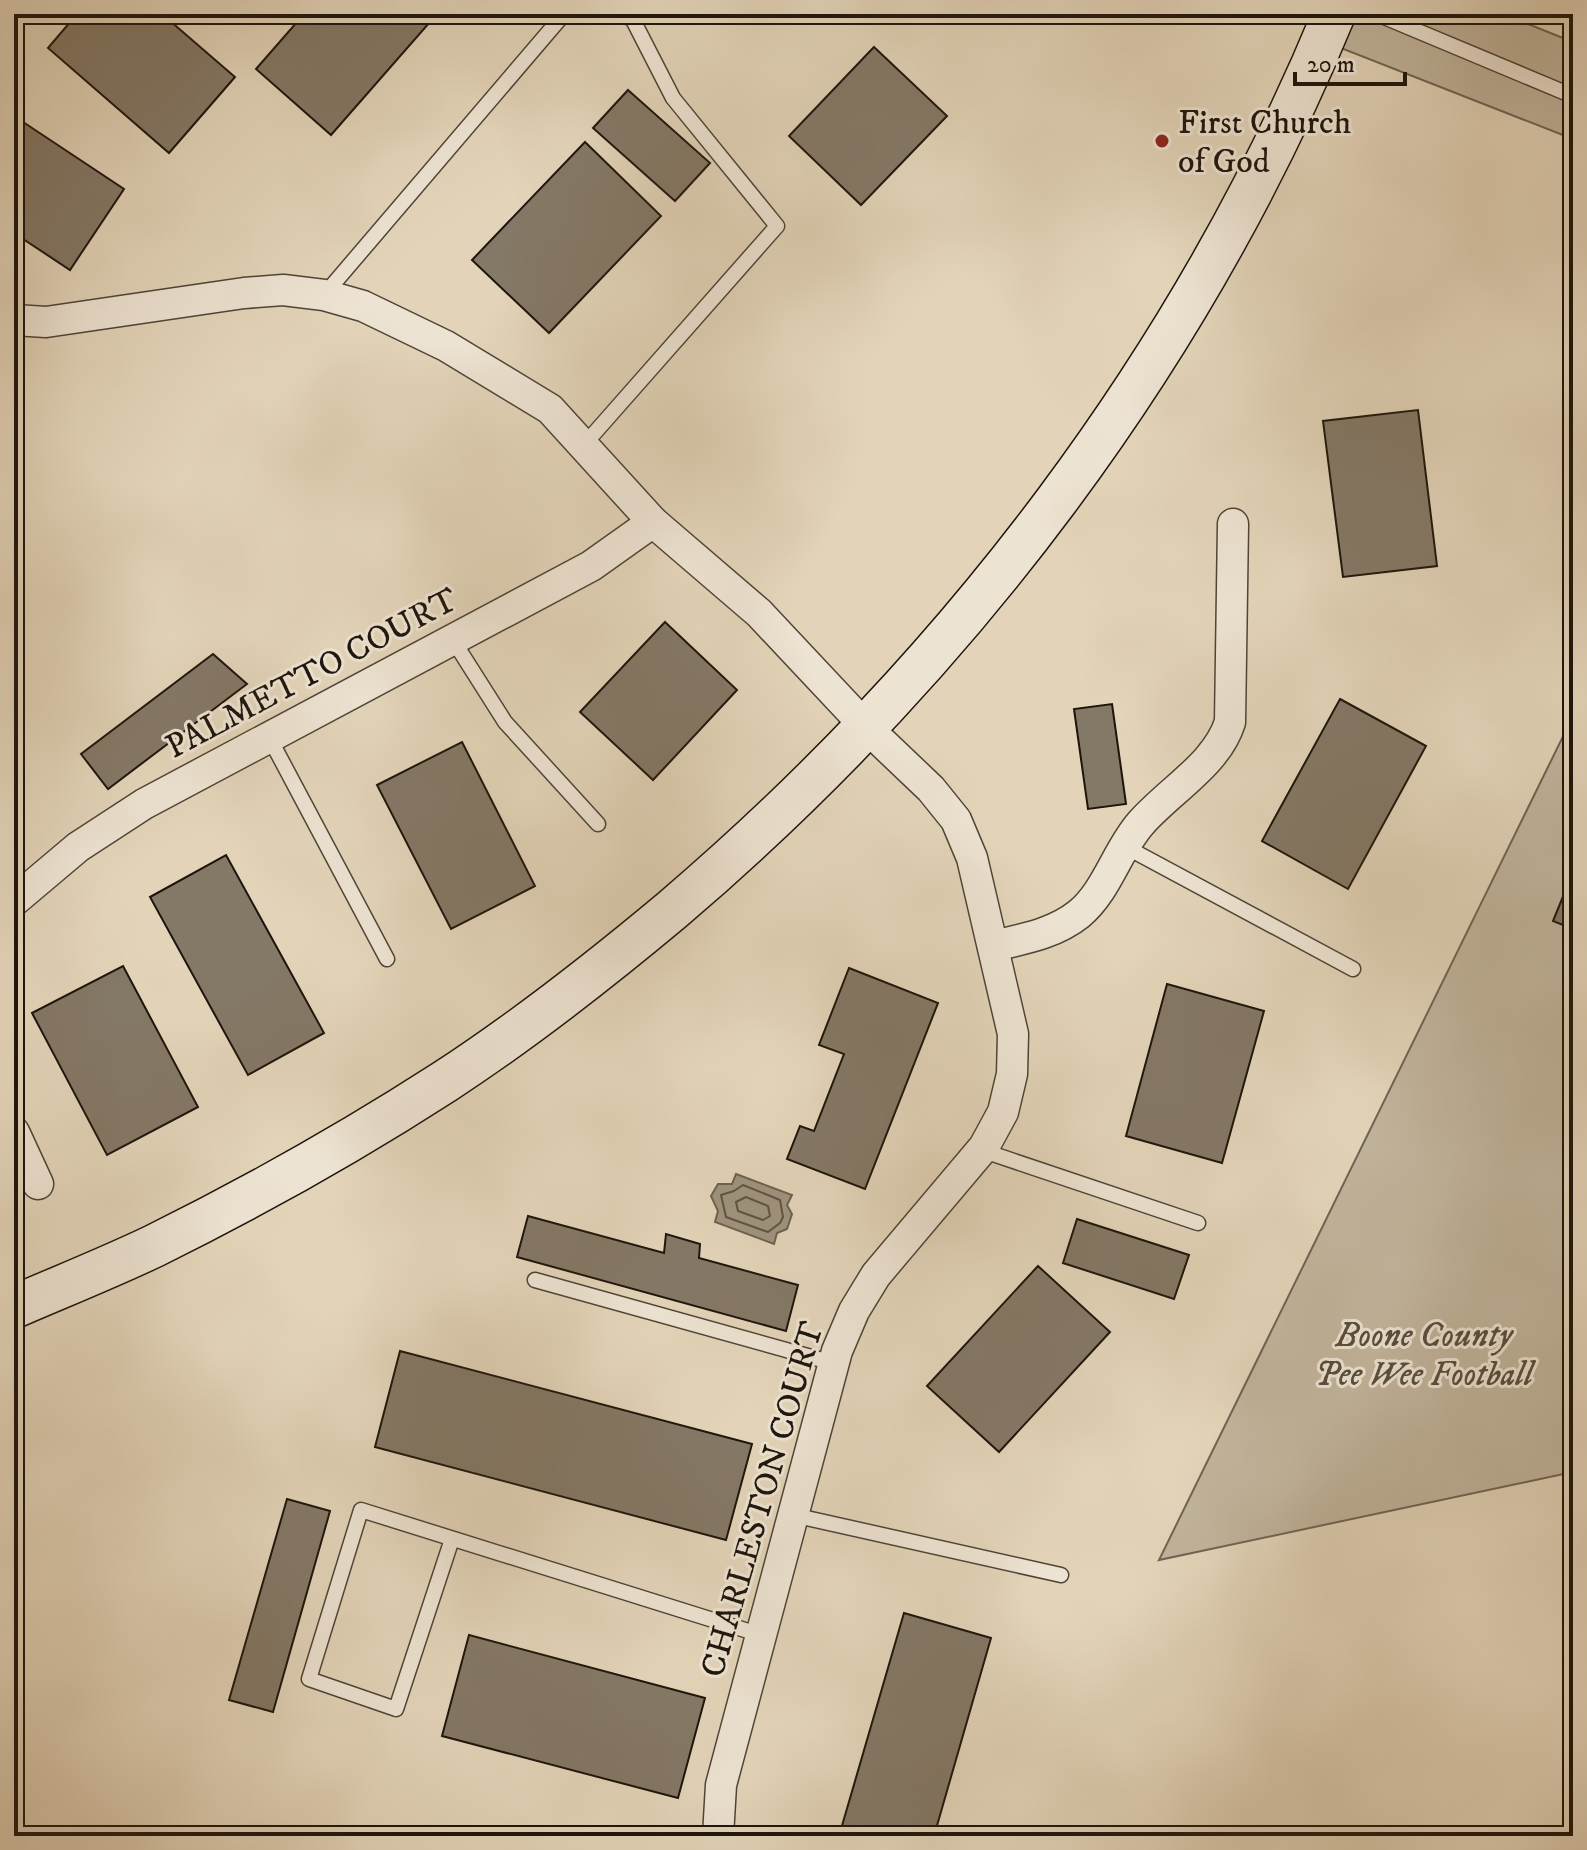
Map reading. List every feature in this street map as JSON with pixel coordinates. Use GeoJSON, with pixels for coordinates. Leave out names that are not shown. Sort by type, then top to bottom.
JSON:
{"type":"FeatureCollection","features":[{"type":"Feature","properties":{"kind":"main road"},"geometry":{"type":"LineString","coordinates":[[14,1307],[150,1247],[286,1177],[456,1074],[615,958],[743,849],[867,728],[948,637],[1054,505],[1126,402],[1194,294],[1255,184],[1311,70],[1334,14]]}},
{"type":"Feature","properties":{"kind":"street"},"geometry":{"type":"LineString","coordinates":[[14,320],[46,322],[283,290],[324,295],[363,306],[446,346],[550,409],[653,522],[759,613],[867,728]]}},
{"type":"Feature","properties":{"kind":"street","name":"PALMETTO COURT"},"geometry":{"type":"LineString","coordinates":[[14,901],[91,838],[144,804],[591,566],[653,522]]}},
{"type":"Feature","properties":{"kind":"street"},"geometry":{"type":"LineString","coordinates":[[993,946],[1050,932],[1080,914],[1096,895],[1141,823],[1215,751],[1226,735],[1230,722],[1233,524]]}},
{"type":"Feature","properties":{"kind":"street","name":"CHARLESTON COURT"},"geometry":{"type":"LineString","coordinates":[[718,1836],[721,1785],[833,1363],[854,1311],[876,1275],[981,1150],[1003,1112],[1012,1074],[1013,1034],[972,858],[956,820],[931,789],[867,728]]}},
{"type":"Feature","properties":{"kind":"street"},"geometry":{"type":"LineString","coordinates":[[14,1132],[38,1184]]}},
{"type":"Feature","properties":{"kind":"lane"},"geometry":{"type":"LineString","coordinates":[[324,295],[564,14]]}},
{"type":"Feature","properties":{"kind":"lane"},"geometry":{"type":"LineString","coordinates":[[583,446],[777,226],[673,98],[632,18],[612,14]]}},
{"type":"Feature","properties":{"kind":"lane"},"geometry":{"type":"LineString","coordinates":[[1377,14],[1573,96]]}},
{"type":"Feature","properties":{"kind":"lane"},"geometry":{"type":"LineString","coordinates":[[453,640],[505,722],[598,824]]}},
{"type":"Feature","properties":{"kind":"lane"},"geometry":{"type":"LineString","coordinates":[[269,737],[387,959]]}},
{"type":"Feature","properties":{"kind":"lane"},"geometry":{"type":"LineString","coordinates":[[1124,846],[1353,969]]}},
{"type":"Feature","properties":{"kind":"lane"},"geometry":{"type":"LineString","coordinates":[[981,1150],[1198,1223]]}},
{"type":"Feature","properties":{"kind":"lane"},"geometry":{"type":"LineString","coordinates":[[535,1280],[833,1363]]}},
{"type":"Feature","properties":{"kind":"lane"},"geometry":{"type":"LineString","coordinates":[[452,1539],[396,1709],[309,1679],[361,1510],[761,1635]]}},
{"type":"Feature","properties":{"kind":"lane"},"geometry":{"type":"LineString","coordinates":[[793,1515],[1061,1575]]}},
{"type":"Feature","properties":{"kind":"green space"},"geometry":{"type":"Polygon","coordinates":[[[1334,14],[1503,14],[1573,42],[1573,139],[1323,41],[1334,14]]]}},
{"type":"Feature","properties":{"kind":"green space","name":"Boone County Pee Wee Football"},"geometry":{"type":"Polygon","coordinates":[[[1573,716],[1573,1472],[1159,1560],[1573,716]]]}},
{"type":"Feature","properties":{"kind":"water"},"geometry":{"type":"Polygon","coordinates":[[[736,1174],[792,1195],[787,1205],[792,1214],[787,1229],[777,1233],[774,1244],[715,1222],[718,1211],[711,1196],[718,1184],[732,1184],[736,1174]]]}},
{"type":"Feature","properties":{"kind":"building"},"geometry":{"type":"Polygon","coordinates":[[[77,14],[162,14],[235,77],[169,153],[48,48],[77,14]]]}},
{"type":"Feature","properties":{"kind":"building"},"geometry":{"type":"Polygon","coordinates":[[[304,14],[437,14],[331,135],[256,69],[304,14]]]}},
{"type":"Feature","properties":{"kind":"building"},"geometry":{"type":"Polygon","coordinates":[[[874,47],[947,116],[861,205],[789,136],[874,47]]]}},
{"type":"Feature","properties":{"kind":"building"},"geometry":{"type":"Polygon","coordinates":[[[628,90],[710,163],[675,201],[593,128],[628,90]]]}},
{"type":"Feature","properties":{"kind":"building"},"geometry":{"type":"Polygon","coordinates":[[[14,116],[124,189],[70,270],[14,233],[14,116]]]}},
{"type":"Feature","properties":{"kind":"building"},"geometry":{"type":"Polygon","coordinates":[[[585,142],[661,216],[549,333],[472,260],[585,142]]]}},
{"type":"Feature","properties":{"kind":"building"},"geometry":{"type":"Polygon","coordinates":[[[1418,410],[1437,566],[1343,577],[1323,421],[1418,410]]]}},
{"type":"Feature","properties":{"kind":"building"},"geometry":{"type":"Polygon","coordinates":[[[665,622],[737,690],[653,780],[580,712],[665,622]]]}},
{"type":"Feature","properties":{"kind":"building"},"geometry":{"type":"Polygon","coordinates":[[[213,654],[247,684],[108,789],[81,754],[213,654]]]}},
{"type":"Feature","properties":{"kind":"building"},"geometry":{"type":"Polygon","coordinates":[[[1340,699],[1426,746],[1348,889],[1262,841],[1340,699]]]}},
{"type":"Feature","properties":{"kind":"building"},"geometry":{"type":"Polygon","coordinates":[[[1112,704],[1126,804],[1088,809],[1074,709],[1112,704]]]}},
{"type":"Feature","properties":{"kind":"building"},"geometry":{"type":"Polygon","coordinates":[[[462,742],[535,886],[451,929],[377,785],[462,742]]]}},
{"type":"Feature","properties":{"kind":"building"},"geometry":{"type":"Polygon","coordinates":[[[226,855],[324,1033],[248,1075],[150,897],[226,855]]]}},
{"type":"Feature","properties":{"kind":"building"},"geometry":{"type":"Polygon","coordinates":[[[1573,878],[1573,929],[1553,921],[1573,878]]]}},
{"type":"Feature","properties":{"kind":"building"},"geometry":{"type":"Polygon","coordinates":[[[123,966],[198,1107],[107,1155],[32,1013],[123,966]]]}},
{"type":"Feature","properties":{"kind":"building"},"geometry":{"type":"Polygon","coordinates":[[[849,968],[938,1003],[865,1189],[787,1159],[800,1126],[814,1131],[844,1054],[819,1045],[849,968]]]}},
{"type":"Feature","properties":{"kind":"building"},"geometry":{"type":"Polygon","coordinates":[[[1167,984],[1264,1011],[1222,1163],[1126,1136],[1167,984]]]}},
{"type":"Feature","properties":{"kind":"building"},"geometry":{"type":"Polygon","coordinates":[[[528,1216],[664,1253],[666,1234],[700,1244],[699,1258],[798,1285],[786,1331],[517,1257],[528,1216]]]}},
{"type":"Feature","properties":{"kind":"building"},"geometry":{"type":"Polygon","coordinates":[[[1077,1219],[1189,1255],[1174,1299],[1063,1263],[1077,1219]]]}},
{"type":"Feature","properties":{"kind":"building"},"geometry":{"type":"Polygon","coordinates":[[[1038,1266],[1110,1332],[999,1452],[927,1386],[1038,1266]]]}},
{"type":"Feature","properties":{"kind":"building"},"geometry":{"type":"Polygon","coordinates":[[[400,1351],[752,1444],[726,1540],[375,1447],[400,1351]]]}},
{"type":"Feature","properties":{"kind":"building"},"geometry":{"type":"Polygon","coordinates":[[[287,1499],[330,1511],[273,1712],[229,1700],[287,1499]]]}},
{"type":"Feature","properties":{"kind":"building"},"geometry":{"type":"Polygon","coordinates":[[[904,1613],[991,1638],[934,1836],[839,1836],[904,1613]]]}},
{"type":"Feature","properties":{"kind":"building"},"geometry":{"type":"Polygon","coordinates":[[[469,1635],[705,1698],[678,1798],[442,1736],[469,1635]]]}},
{"type":"Feature","properties":{"kind":"place","name":"First Church of God"},"geometry":{"type":"Point","coordinates":[1162,141]}}]}
